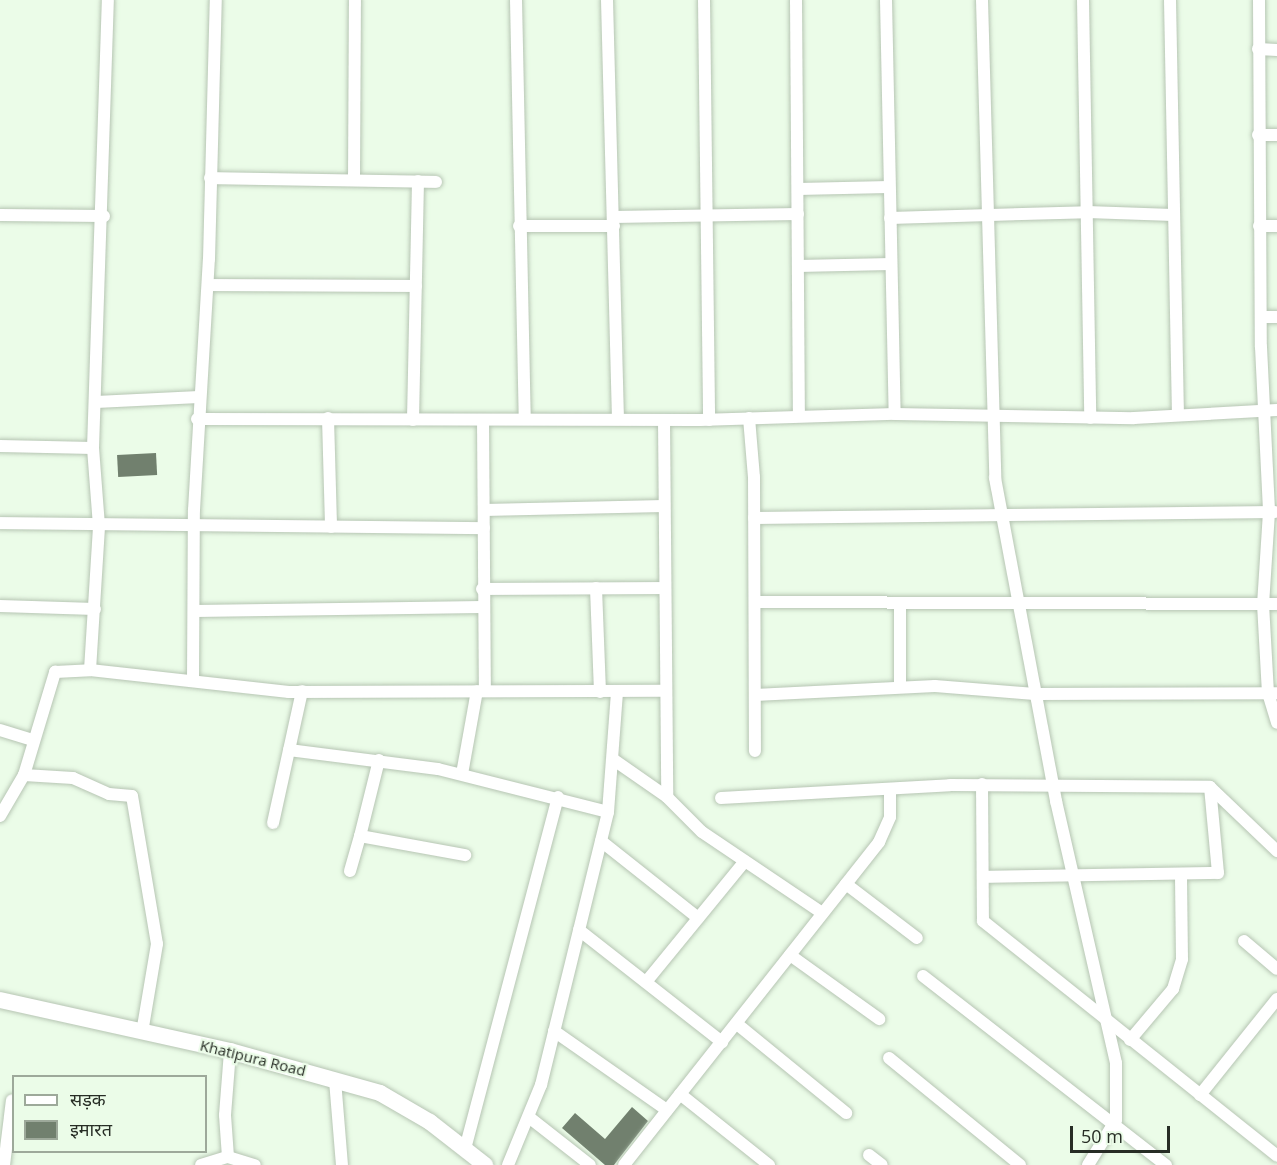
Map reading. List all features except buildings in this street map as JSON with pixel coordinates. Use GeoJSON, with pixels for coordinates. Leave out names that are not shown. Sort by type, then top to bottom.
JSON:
{"type":"FeatureCollection","features":[{"type":"Feature","properties":{"kind":"main road","name":"Khatipura Road"},"geometry":{"type":"LineString","coordinates":[[0,1000],[230,1051],[380,1093],[465,1149],[485,1165]]}},
{"type":"Feature","properties":{"kind":"street"},"geometry":{"type":"LineString","coordinates":[[90,670],[99,526],[93,448],[104,216],[108,0]]}},
{"type":"Feature","properties":{"kind":"street"},"geometry":{"type":"LineString","coordinates":[[193,681],[197,419],[208,285],[216,0]]}},
{"type":"Feature","properties":{"kind":"street"},"geometry":{"type":"LineString","coordinates":[[354,180],[355,0]]}},
{"type":"Feature","properties":{"kind":"street"},"geometry":{"type":"LineString","coordinates":[[516,0],[519,226],[525,419]]}},
{"type":"Feature","properties":{"kind":"street"},"geometry":{"type":"LineString","coordinates":[[607,0],[618,419]]}},
{"type":"Feature","properties":{"kind":"street"},"geometry":{"type":"LineString","coordinates":[[704,0],[709,420]]}},
{"type":"Feature","properties":{"kind":"street"},"geometry":{"type":"LineString","coordinates":[[796,0],[799,416]]}},
{"type":"Feature","properties":{"kind":"street"},"geometry":{"type":"LineString","coordinates":[[886,0],[895,414]]}},
{"type":"Feature","properties":{"kind":"street"},"geometry":{"type":"LineString","coordinates":[[982,0],[992,418],[1002,513],[1052,783],[1116,1063],[1114,1126],[1088,1165]]}},
{"type":"Feature","properties":{"kind":"street"},"geometry":{"type":"LineString","coordinates":[[1083,0],[1090,418]]}},
{"type":"Feature","properties":{"kind":"street"},"geometry":{"type":"LineString","coordinates":[[1170,0],[1178,415]]}},
{"type":"Feature","properties":{"kind":"street"},"geometry":{"type":"LineString","coordinates":[[1259,0],[1258,135],[1261,317],[1264,411],[1273,512],[1263,604],[1277,723]]}},
{"type":"Feature","properties":{"kind":"street"},"geometry":{"type":"LineString","coordinates":[[1258,49],[1277,50]]}},
{"type":"Feature","properties":{"kind":"street"},"geometry":{"type":"LineString","coordinates":[[1258,135],[1277,135]]}},
{"type":"Feature","properties":{"kind":"street"},"geometry":{"type":"LineString","coordinates":[[210,178],[436,182]]}},
{"type":"Feature","properties":{"kind":"street"},"geometry":{"type":"LineString","coordinates":[[413,420],[418,182]]}},
{"type":"Feature","properties":{"kind":"street"},"geometry":{"type":"LineString","coordinates":[[798,189],[889,187]]}},
{"type":"Feature","properties":{"kind":"street"},"geometry":{"type":"LineString","coordinates":[[890,218],[986,213],[1087,212],[1173,215]]}},
{"type":"Feature","properties":{"kind":"street"},"geometry":{"type":"LineString","coordinates":[[519,226],[706,215],[798,214]]}},
{"type":"Feature","properties":{"kind":"street"},"geometry":{"type":"LineString","coordinates":[[0,215],[104,216]]}},
{"type":"Feature","properties":{"kind":"street"},"geometry":{"type":"LineString","coordinates":[[1259,226],[1277,226]]}},
{"type":"Feature","properties":{"kind":"street"},"geometry":{"type":"LineString","coordinates":[[798,266],[891,264]]}},
{"type":"Feature","properties":{"kind":"street"},"geometry":{"type":"LineString","coordinates":[[208,285],[416,286]]}},
{"type":"Feature","properties":{"kind":"street"},"geometry":{"type":"LineString","coordinates":[[1261,317],[1277,317]]}},
{"type":"Feature","properties":{"kind":"street"},"geometry":{"type":"LineString","coordinates":[[96,402],[199,397]]}},
{"type":"Feature","properties":{"kind":"street"},"geometry":{"type":"LineString","coordinates":[[197,419],[709,420],[895,414],[992,418],[1090,418],[1277,410]]}},
{"type":"Feature","properties":{"kind":"street"},"geometry":{"type":"LineString","coordinates":[[328,418],[331,527]]}},
{"type":"Feature","properties":{"kind":"street"},"geometry":{"type":"LineString","coordinates":[[749,418],[754,519],[755,751]]}},
{"type":"Feature","properties":{"kind":"street"},"geometry":{"type":"LineString","coordinates":[[462,774],[481,691],[483,420]]}},
{"type":"Feature","properties":{"kind":"street"},"geometry":{"type":"LineString","coordinates":[[664,420],[667,797]]}},
{"type":"Feature","properties":{"kind":"street"},"geometry":{"type":"LineString","coordinates":[[0,446],[93,448]]}},
{"type":"Feature","properties":{"kind":"street"},"geometry":{"type":"LineString","coordinates":[[484,510],[664,506]]}},
{"type":"Feature","properties":{"kind":"street"},"geometry":{"type":"LineString","coordinates":[[754,519],[1002,513],[1273,512]]}},
{"type":"Feature","properties":{"kind":"street"},"geometry":{"type":"LineString","coordinates":[[0,523],[99,526],[194,524],[484,528]]}},
{"type":"Feature","properties":{"kind":"street"},"geometry":{"type":"LineString","coordinates":[[596,588],[600,692]]}},
{"type":"Feature","properties":{"kind":"street"},"geometry":{"type":"LineString","coordinates":[[482,589],[665,588]]}},
{"type":"Feature","properties":{"kind":"street"},"geometry":{"type":"LineString","coordinates":[[754,602],[1277,604]]}},
{"type":"Feature","properties":{"kind":"street"},"geometry":{"type":"LineString","coordinates":[[900,603],[900,687]]}},
{"type":"Feature","properties":{"kind":"street"},"geometry":{"type":"LineString","coordinates":[[0,606],[95,609]]}},
{"type":"Feature","properties":{"kind":"street"},"geometry":{"type":"LineString","coordinates":[[195,611],[482,607]]}},
{"type":"Feature","properties":{"kind":"street"},"geometry":{"type":"LineString","coordinates":[[0,816],[24,775],[32,740],[55,672],[90,670],[302,691],[666,691]]}},
{"type":"Feature","properties":{"kind":"street"},"geometry":{"type":"LineString","coordinates":[[755,695],[900,687],[1035,694],[1273,693]]}},
{"type":"Feature","properties":{"kind":"street"},"geometry":{"type":"LineString","coordinates":[[273,823],[302,691]]}},
{"type":"Feature","properties":{"kind":"street"},"geometry":{"type":"LineString","coordinates":[[508,1165],[530,1118],[608,812],[614,760],[617,691]]}},
{"type":"Feature","properties":{"kind":"street"},"geometry":{"type":"LineString","coordinates":[[0,730],[32,740]]}},
{"type":"Feature","properties":{"kind":"street"},"geometry":{"type":"LineString","coordinates":[[289,750],[379,760],[462,774],[558,797],[608,812]]}},
{"type":"Feature","properties":{"kind":"street"},"geometry":{"type":"LineString","coordinates":[[350,871],[379,760]]}},
{"type":"Feature","properties":{"kind":"street"},"geometry":{"type":"LineString","coordinates":[[614,760],[667,797],[702,832],[822,913]]}},
{"type":"Feature","properties":{"kind":"street"},"geometry":{"type":"LineString","coordinates":[[24,775],[73,778],[109,794],[132,796],[157,944],[142,1033]]}},
{"type":"Feature","properties":{"kind":"street"},"geometry":{"type":"LineString","coordinates":[[722,798],[982,784],[1052,783],[1210,787],[1277,851]]}},
{"type":"Feature","properties":{"kind":"street"},"geometry":{"type":"LineString","coordinates":[[982,784],[983,921],[1106,1021],[1276,1153]]}},
{"type":"Feature","properties":{"kind":"street"},"geometry":{"type":"LineString","coordinates":[[982,877],[1074,878],[1218,873],[1210,787]]}},
{"type":"Feature","properties":{"kind":"street"},"geometry":{"type":"LineString","coordinates":[[624,1165],[737,1024],[885,830],[890,789]]}},
{"type":"Feature","properties":{"kind":"street"},"geometry":{"type":"LineString","coordinates":[[465,1149],[558,797]]}},
{"type":"Feature","properties":{"kind":"street"},"geometry":{"type":"LineString","coordinates":[[360,836],[465,855]]}},
{"type":"Feature","properties":{"kind":"street"},"geometry":{"type":"LineString","coordinates":[[601,841],[698,918]]}},
{"type":"Feature","properties":{"kind":"street"},"geometry":{"type":"LineString","coordinates":[[646,982],[745,861]]}},
{"type":"Feature","properties":{"kind":"street"},"geometry":{"type":"LineString","coordinates":[[1131,1040],[1173,989],[1179,969],[1181,874]]}},
{"type":"Feature","properties":{"kind":"street"},"geometry":{"type":"LineString","coordinates":[[846,884],[917,938]]}},
{"type":"Feature","properties":{"kind":"street"},"geometry":{"type":"LineString","coordinates":[[579,930],[722,1042]]}},
{"type":"Feature","properties":{"kind":"street"},"geometry":{"type":"LineString","coordinates":[[1244,941],[1277,969]]}},
{"type":"Feature","properties":{"kind":"street"},"geometry":{"type":"LineString","coordinates":[[790,955],[879,1019]]}},
{"type":"Feature","properties":{"kind":"street"},"geometry":{"type":"LineString","coordinates":[[923,976],[1166,1165]]}},
{"type":"Feature","properties":{"kind":"street"},"geometry":{"type":"LineString","coordinates":[[1200,1095],[1277,999]]}},
{"type":"Feature","properties":{"kind":"street"},"geometry":{"type":"LineString","coordinates":[[737,1024],[846,1113]]}},
{"type":"Feature","properties":{"kind":"street"},"geometry":{"type":"LineString","coordinates":[[554,1030],[667,1110]]}},
{"type":"Feature","properties":{"kind":"street"},"geometry":{"type":"LineString","coordinates":[[228,1157],[225,1116],[230,1051]]}},
{"type":"Feature","properties":{"kind":"street"},"geometry":{"type":"LineString","coordinates":[[889,1058],[1020,1165]]}},
{"type":"Feature","properties":{"kind":"street"},"geometry":{"type":"LineString","coordinates":[[335,1080],[342,1165]]}},
{"type":"Feature","properties":{"kind":"street"},"geometry":{"type":"LineString","coordinates":[[680,1094],[769,1165]]}},
{"type":"Feature","properties":{"kind":"street"},"geometry":{"type":"LineString","coordinates":[[4,1165],[8,1099]]}},
{"type":"Feature","properties":{"kind":"street"},"geometry":{"type":"LineString","coordinates":[[530,1118],[590,1165]]}},
{"type":"Feature","properties":{"kind":"street"},"geometry":{"type":"LineString","coordinates":[[869,1155],[882,1165]]}},
{"type":"Feature","properties":{"kind":"street"},"geometry":{"type":"LineString","coordinates":[[201,1165],[228,1157],[255,1165]]}}]}
